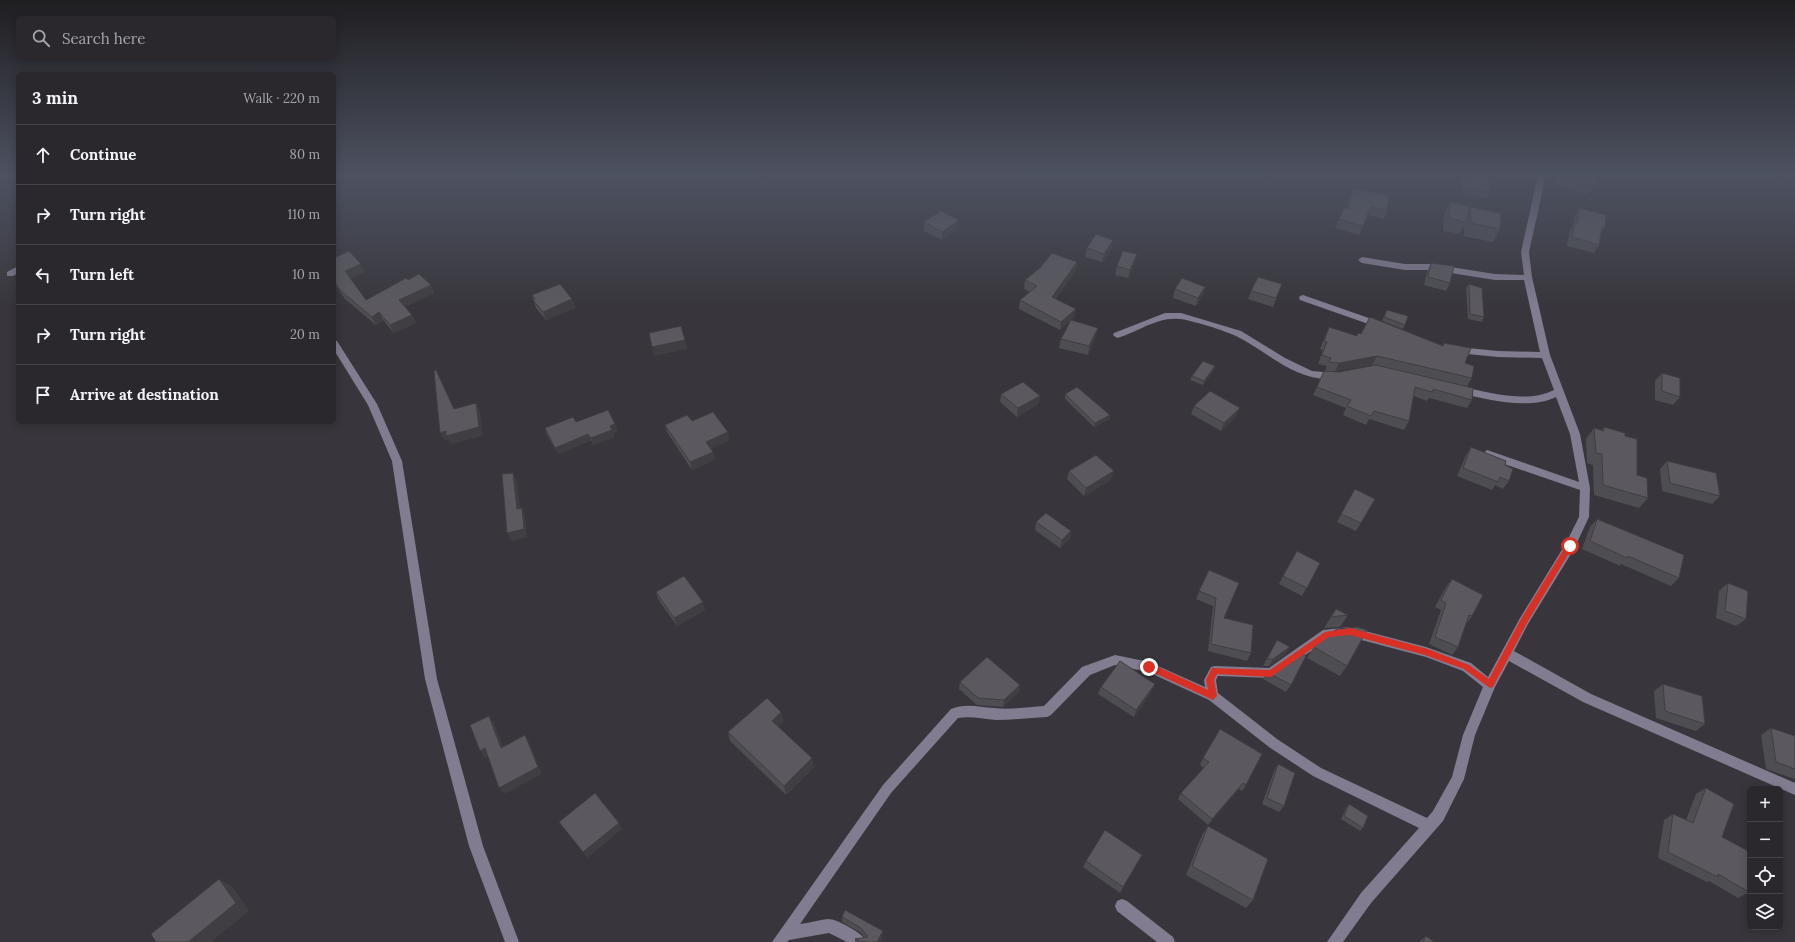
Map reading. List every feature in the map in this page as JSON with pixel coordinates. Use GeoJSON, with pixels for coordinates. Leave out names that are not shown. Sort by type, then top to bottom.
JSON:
{"type":"FeatureCollection","features":[{"type":"Feature","properties":{"kind":"street"},"geometry":{"type":"LineString","coordinates":[[1334,942],[1366,898],[1438,816],[1458,779],[1469,735],[1490,685],[1506,653],[1573,540],[1584,517],[1585,488],[1575,434],[1545,356],[1528,276],[1525,252],[1532,219]]}},
{"type":"Feature","properties":{"kind":"street"},"geometry":{"type":"LineString","coordinates":[[1362,260],[1405,267],[1432,267],[1495,277],[1516,278],[1528,276]]}},
{"type":"Feature","properties":{"kind":"street"},"geometry":{"type":"LineString","coordinates":[[10,274],[16,270]]}},
{"type":"Feature","properties":{"kind":"street"},"geometry":{"type":"LineString","coordinates":[[1303,298],[1391,329]]}},
{"type":"Feature","properties":{"kind":"street"},"geometry":{"type":"LineString","coordinates":[[1117,335],[1165,316],[1181,316],[1238,333],[1282,360],[1310,374],[1321,376],[1341,374]]}},
{"type":"Feature","properties":{"kind":"street"},"geometry":{"type":"LineString","coordinates":[[336,345],[372,404],[397,461],[431,679],[476,846],[512,942]]}},
{"type":"Feature","properties":{"kind":"street"},"geometry":{"type":"LineString","coordinates":[[1447,349],[1498,354],[1545,356]]}},
{"type":"Feature","properties":{"kind":"street"},"geometry":{"type":"LineString","coordinates":[[1449,387],[1479,394],[1532,399],[1542,399],[1559,391]]}},
{"type":"Feature","properties":{"kind":"street"},"geometry":{"type":"LineString","coordinates":[[1481,452],[1585,488]]}},
{"type":"Feature","properties":{"kind":"street"},"geometry":{"type":"LineString","coordinates":[[1213,696],[1210,680],[1215,671],[1271,673],[1327,634],[1350,632],[1426,652],[1467,667],[1490,685]]}},
{"type":"Feature","properties":{"kind":"street"},"geometry":{"type":"LineString","coordinates":[[1506,653],[1587,698],[1795,789]]}},
{"type":"Feature","properties":{"kind":"street"},"geometry":{"type":"LineString","coordinates":[[782,938],[887,789],[955,713],[971,711],[994,714],[1015,714],[1047,711],[1086,671],[1115,660],[1149,667],[1213,696],[1273,743],[1317,772],[1429,826]]}},
{"type":"Feature","properties":{"kind":"street"},"geometry":{"type":"LineString","coordinates":[[1122,906],[1168,942]]}},
{"type":"Feature","properties":{"kind":"street"},"geometry":{"type":"LineString","coordinates":[[782,938],[829,926],[846,933],[860,942]]}},
{"type":"Feature","properties":{"kind":"building"},"geometry":{"type":"Polygon","coordinates":[[[929,219],[959,220],[942,232],[924,222],[929,219]]]}},
{"type":"Feature","properties":{"kind":"building"},"geometry":{"type":"Polygon","coordinates":[[[1339,219],[1366,219],[1363,226],[1339,219]]]}},
{"type":"Feature","properties":{"kind":"building"},"geometry":{"type":"Polygon","coordinates":[[[1453,219],[1467,219],[1466,222],[1453,219]]]}},
{"type":"Feature","properties":{"kind":"building"},"geometry":{"type":"Polygon","coordinates":[[[1471,219],[1501,219],[1500,229],[1471,223],[1471,219]]]}},
{"type":"Feature","properties":{"kind":"building"},"geometry":{"type":"Polygon","coordinates":[[[1578,219],[1606,219],[1605,227],[1602,227],[1599,245],[1572,237],[1575,222],[1577,223],[1578,219]]]}},
{"type":"Feature","properties":{"kind":"building"},"geometry":{"type":"Polygon","coordinates":[[[1096,234],[1113,240],[1104,254],[1087,248],[1096,234]]]}},
{"type":"Feature","properties":{"kind":"building"},"geometry":{"type":"Polygon","coordinates":[[[349,251],[361,264],[345,271],[366,300],[406,278],[408,280],[419,274],[431,285],[399,300],[412,315],[390,325],[379,312],[372,317],[341,291],[336,284],[336,257],[349,251]]]}},
{"type":"Feature","properties":{"kind":"building"},"geometry":{"type":"Polygon","coordinates":[[[1123,251],[1137,254],[1130,270],[1117,266],[1123,251]]]}},
{"type":"Feature","properties":{"kind":"building"},"geometry":{"type":"Polygon","coordinates":[[[1052,253],[1077,262],[1052,297],[1076,309],[1061,322],[1020,300],[1037,286],[1025,280],[1040,268],[1052,253]]]}},
{"type":"Feature","properties":{"kind":"building"},"geometry":{"type":"Polygon","coordinates":[[[1431,263],[1454,266],[1450,283],[1428,277],[1431,263]]]}},
{"type":"Feature","properties":{"kind":"building"},"geometry":{"type":"Polygon","coordinates":[[[1258,277],[1282,284],[1276,298],[1251,291],[1258,277]]]}},
{"type":"Feature","properties":{"kind":"building"},"geometry":{"type":"Polygon","coordinates":[[[1182,278],[1205,287],[1198,298],[1175,289],[1182,278]]]}},
{"type":"Feature","properties":{"kind":"building"},"geometry":{"type":"Polygon","coordinates":[[[560,284],[572,299],[543,312],[533,300],[535,299],[532,295],[560,284]]]}},
{"type":"Feature","properties":{"kind":"building"},"geometry":{"type":"Polygon","coordinates":[[[1469,284],[1482,288],[1484,317],[1470,314],[1469,284]]]}},
{"type":"Feature","properties":{"kind":"building"},"geometry":{"type":"Polygon","coordinates":[[[1387,310],[1408,316],[1405,325],[1384,317],[1387,310]]]}},
{"type":"Feature","properties":{"kind":"building"},"geometry":{"type":"Polygon","coordinates":[[[1370,317],[1443,346],[1444,343],[1471,348],[1465,363],[1474,366],[1472,378],[1377,356],[1339,363],[1329,362],[1331,358],[1322,355],[1327,342],[1324,341],[1329,327],[1357,336],[1358,333],[1361,334],[1370,317]]]}},
{"type":"Feature","properties":{"kind":"building"},"geometry":{"type":"Polygon","coordinates":[[[1071,320],[1098,328],[1089,346],[1061,339],[1071,320]]]}},
{"type":"Feature","properties":{"kind":"building"},"geometry":{"type":"Polygon","coordinates":[[[681,326],[685,340],[652,347],[649,333],[681,326]]]}},
{"type":"Feature","properties":{"kind":"building"},"geometry":{"type":"Polygon","coordinates":[[[1203,361],[1215,366],[1204,381],[1192,376],[1203,361]]]}},
{"type":"Feature","properties":{"kind":"building"},"geometry":{"type":"Polygon","coordinates":[[[1376,365],[1473,388],[1472,400],[1433,389],[1432,392],[1415,387],[1409,421],[1374,411],[1371,416],[1347,406],[1351,400],[1317,387],[1324,371],[1339,372],[1376,365]]]}},
{"type":"Feature","properties":{"kind":"building"},"geometry":{"type":"Polygon","coordinates":[[[436,370],[454,409],[476,403],[479,427],[446,436],[446,431],[440,433],[434,371],[436,370]]]}},
{"type":"Feature","properties":{"kind":"building"},"geometry":{"type":"Polygon","coordinates":[[[1662,373],[1680,378],[1680,397],[1662,391],[1662,373]]]}},
{"type":"Feature","properties":{"kind":"building"},"geometry":{"type":"Polygon","coordinates":[[[1023,382],[1040,396],[1018,408],[1001,394],[1023,382]]]}},
{"type":"Feature","properties":{"kind":"building"},"geometry":{"type":"Polygon","coordinates":[[[1077,387],[1110,415],[1095,423],[1065,394],[1077,387]]]}},
{"type":"Feature","properties":{"kind":"building"},"geometry":{"type":"Polygon","coordinates":[[[1210,391],[1240,408],[1224,423],[1194,406],[1210,391]]]}},
{"type":"Feature","properties":{"kind":"building"},"geometry":{"type":"Polygon","coordinates":[[[608,410],[615,424],[610,426],[612,430],[591,438],[588,434],[555,448],[545,428],[573,417],[576,422],[608,410]]]}},
{"type":"Feature","properties":{"kind":"building"},"geometry":{"type":"Polygon","coordinates":[[[713,412],[728,432],[706,442],[713,452],[690,462],[665,425],[687,415],[692,421],[713,412]]]}},
{"type":"Feature","properties":{"kind":"building"},"geometry":{"type":"Polygon","coordinates":[[[1604,427],[1625,433],[1625,436],[1637,439],[1637,475],[1647,478],[1648,498],[1603,485],[1602,454],[1596,453],[1594,428],[1604,431],[1604,427]]]}},
{"type":"Feature","properties":{"kind":"building"},"geometry":{"type":"Polygon","coordinates":[[[1471,447],[1506,461],[1505,465],[1513,469],[1509,481],[1500,477],[1498,482],[1463,468],[1471,447]]]}},
{"type":"Feature","properties":{"kind":"building"},"geometry":{"type":"Polygon","coordinates":[[[1096,455],[1114,471],[1086,488],[1069,471],[1096,455]]]}},
{"type":"Feature","properties":{"kind":"building"},"geometry":{"type":"Polygon","coordinates":[[[1667,461],[1716,473],[1720,496],[1670,483],[1667,461]]]}},
{"type":"Feature","properties":{"kind":"building"},"geometry":{"type":"Polygon","coordinates":[[[513,473],[517,509],[522,508],[524,529],[507,533],[502,474],[513,473]]]}},
{"type":"Feature","properties":{"kind":"building"},"geometry":{"type":"Polygon","coordinates":[[[1355,489],[1375,499],[1361,523],[1341,514],[1355,489]]]}},
{"type":"Feature","properties":{"kind":"building"},"geometry":{"type":"Polygon","coordinates":[[[1046,513],[1071,531],[1062,540],[1036,522],[1046,513]]]}},
{"type":"Feature","properties":{"kind":"building"},"geometry":{"type":"Polygon","coordinates":[[[1597,519],[1684,555],[1679,578],[1628,556],[1627,558],[1590,541],[1597,519]]]}},
{"type":"Feature","properties":{"kind":"building"},"geometry":{"type":"Polygon","coordinates":[[[1297,551],[1320,563],[1307,588],[1283,576],[1297,551]]]}},
{"type":"Feature","properties":{"kind":"building"},"geometry":{"type":"Polygon","coordinates":[[[1209,570],[1239,583],[1224,618],[1253,625],[1251,653],[1211,644],[1216,598],[1199,591],[1209,570]]]}},
{"type":"Feature","properties":{"kind":"building"},"geometry":{"type":"Polygon","coordinates":[[[684,576],[703,602],[674,618],[656,592],[684,576]]]}},
{"type":"Feature","properties":{"kind":"building"},"geometry":{"type":"Polygon","coordinates":[[[1452,579],[1483,595],[1472,616],[1469,615],[1458,647],[1435,637],[1446,603],[1441,600],[1452,579]]]}},
{"type":"Feature","properties":{"kind":"building"},"geometry":{"type":"Polygon","coordinates":[[[1728,583],[1748,591],[1746,619],[1725,611],[1728,583]]]}},
{"type":"Feature","properties":{"kind":"building"},"geometry":{"type":"Polygon","coordinates":[[[1336,609],[1348,615],[1331,617],[1336,609]]]}},
{"type":"Feature","properties":{"kind":"building"},"geometry":{"type":"Polygon","coordinates":[[[1357,627],[1367,630],[1347,666],[1314,647],[1316,643],[1337,629],[1357,627]]]}},
{"type":"Feature","properties":{"kind":"building"},"geometry":{"type":"Polygon","coordinates":[[[1277,640],[1290,647],[1273,659],[1267,659],[1277,640]]]}},
{"type":"Feature","properties":{"kind":"building"},"geometry":{"type":"Polygon","coordinates":[[[1303,654],[1306,656],[1291,685],[1267,672],[1276,672],[1303,654]]]}},
{"type":"Feature","properties":{"kind":"building"},"geometry":{"type":"Polygon","coordinates":[[[987,657],[1020,685],[1004,700],[978,698],[960,682],[987,657]]]}},
{"type":"Feature","properties":{"kind":"building"},"geometry":{"type":"Polygon","coordinates":[[[1120,661],[1155,684],[1136,710],[1101,687],[1120,661]]]}},
{"type":"Feature","properties":{"kind":"building"},"geometry":{"type":"Polygon","coordinates":[[[1663,684],[1702,696],[1705,724],[1665,711],[1663,684]]]}},
{"type":"Feature","properties":{"kind":"building"},"geometry":{"type":"Polygon","coordinates":[[[767,698],[781,712],[772,721],[812,758],[784,786],[728,732],[767,698]]]}},
{"type":"Feature","properties":{"kind":"building"},"geometry":{"type":"Polygon","coordinates":[[[489,716],[501,748],[525,735],[538,767],[499,788],[485,748],[480,751],[470,725],[489,716]]]}},
{"type":"Feature","properties":{"kind":"building"},"geometry":{"type":"Polygon","coordinates":[[[1771,728],[1795,736],[1795,769],[1776,762],[1771,728]]]}},
{"type":"Feature","properties":{"kind":"building"},"geometry":{"type":"Polygon","coordinates":[[[1220,729],[1262,754],[1246,785],[1243,783],[1212,819],[1181,793],[1209,762],[1203,758],[1220,729]]]}},
{"type":"Feature","properties":{"kind":"building"},"geometry":{"type":"Polygon","coordinates":[[[1278,764],[1295,773],[1284,806],[1267,798],[1278,764]]]}},
{"type":"Feature","properties":{"kind":"building"},"geometry":{"type":"Polygon","coordinates":[[[1706,788],[1734,804],[1722,837],[1747,850],[1747,891],[1718,874],[1718,877],[1668,852],[1673,814],[1693,823],[1706,788]]]}},
{"type":"Feature","properties":{"kind":"building"},"geometry":{"type":"Polygon","coordinates":[[[595,793],[619,823],[583,852],[559,822],[595,793]]]}},
{"type":"Feature","properties":{"kind":"building"},"geometry":{"type":"Polygon","coordinates":[[[1349,804],[1368,816],[1363,828],[1344,816],[1349,804]]]}},
{"type":"Feature","properties":{"kind":"building"},"geometry":{"type":"Polygon","coordinates":[[[1208,826],[1268,859],[1253,900],[1192,866],[1208,826]]]}},
{"type":"Feature","properties":{"kind":"building"},"geometry":{"type":"Polygon","coordinates":[[[1105,830],[1142,855],[1123,887],[1086,861],[1105,830]]]}},
{"type":"Feature","properties":{"kind":"building"},"geometry":{"type":"Polygon","coordinates":[[[219,879],[236,903],[188,942],[156,942],[151,934],[219,879]]]}},
{"type":"Feature","properties":{"kind":"building"},"geometry":{"type":"Polygon","coordinates":[[[845,910],[883,931],[877,942],[861,942],[855,939],[868,937],[861,928],[842,917],[845,910]]]}},
{"type":"Feature","properties":{"kind":"building"},"geometry":{"type":"Polygon","coordinates":[[[1426,936],[1434,942],[1423,942],[1426,936]]]}},
{"type":"Feature","properties":{"kind":"route"},"geometry":{"type":"LineString","coordinates":[[1149,667],[1213,696],[1210,680],[1215,671],[1271,673],[1327,634],[1350,632],[1426,652],[1467,667],[1490,685],[1524,621],[1570,546]]}}]}
